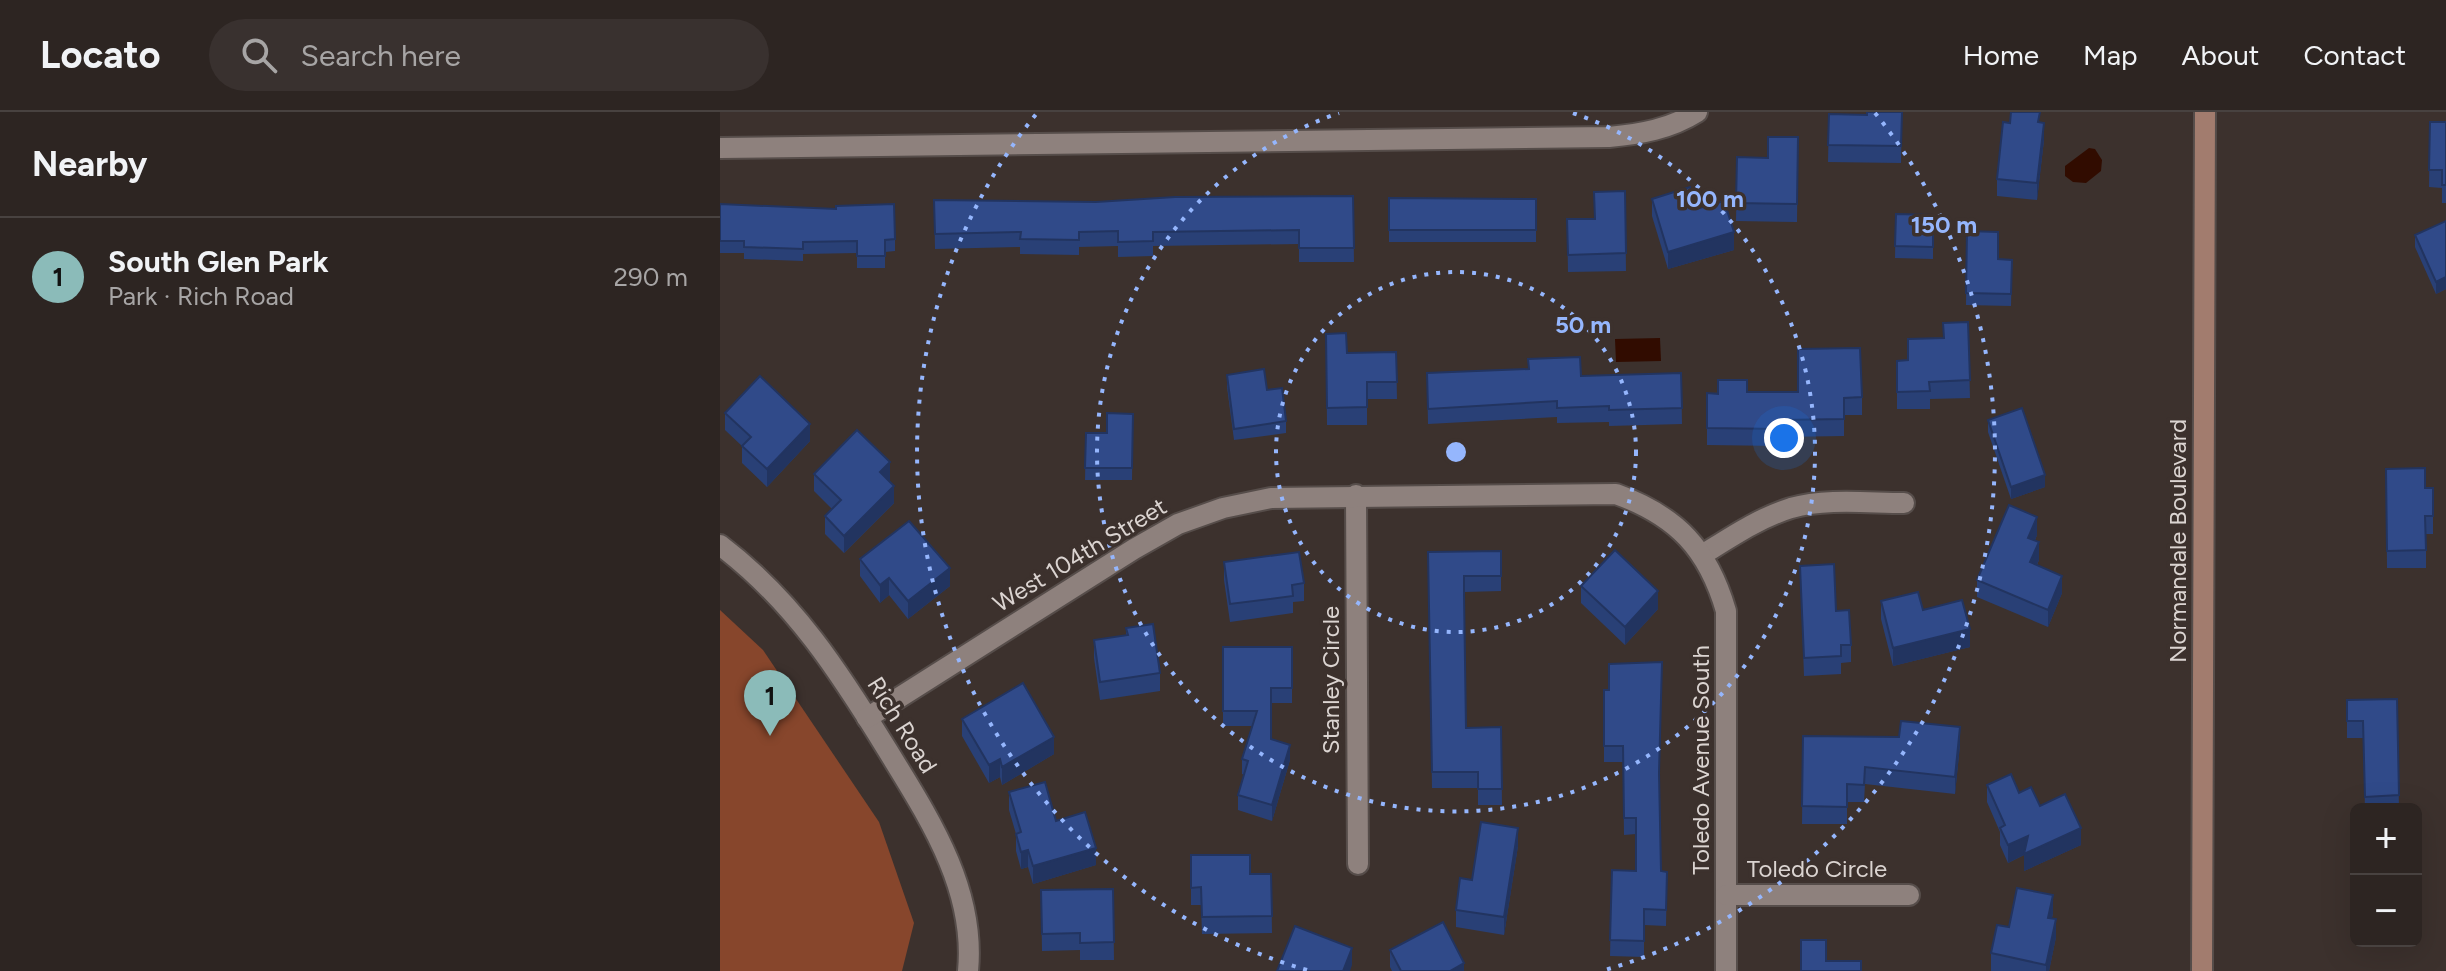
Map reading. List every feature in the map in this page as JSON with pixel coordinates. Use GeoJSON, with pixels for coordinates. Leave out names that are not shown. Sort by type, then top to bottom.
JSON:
{"type":"FeatureCollection","features":[{"type":"Feature","properties":{"kind":"main road","name":"Normandale Boulevard"},"geometry":{"type":"LineString","coordinates":[[2202,971],[2205,112]]}},
{"type":"Feature","properties":{"kind":"street"},"geometry":{"type":"LineString","coordinates":[[720,148],[1609,137],[1646,133],[1681,122],[1697,112]]}},
{"type":"Feature","properties":{"kind":"street","name":"West 104th Street"},"geometry":{"type":"LineString","coordinates":[[867,718],[1178,524],[1223,508],[1271,498],[1616,494],[1648,506],[1679,528],[1702,555]]}},
{"type":"Feature","properties":{"kind":"street","name":"Stanley Circle"},"geometry":{"type":"LineString","coordinates":[[1356,495],[1358,864]]}},
{"type":"Feature","properties":{"kind":"street"},"geometry":{"type":"LineString","coordinates":[[1702,555],[1763,518],[1794,508],[1826,503],[1904,503]]}},
{"type":"Feature","properties":{"kind":"street","name":"Rich Road"},"geometry":{"type":"LineString","coordinates":[[720,545],[757,573],[796,614],[830,659],[928,817],[950,861],[963,907],[968,971]]}},
{"type":"Feature","properties":{"kind":"street","name":"Toledo Avenue South"},"geometry":{"type":"LineString","coordinates":[[1702,555],[1718,582],[1726,611],[1729,642],[1726,971]]}},
{"type":"Feature","properties":{"kind":"street","name":"Toledo Circle"},"geometry":{"type":"LineString","coordinates":[[1726,895],[1909,895]]}},
{"type":"Feature","properties":{"kind":"shaded area"},"geometry":{"type":"Polygon","coordinates":[[[2089,148],[2095,149],[2102,160],[2101,171],[2086,183],[2073,182],[2065,176],[2065,166],[2089,148]]]}},
{"type":"Feature","properties":{"kind":"shaded area"},"geometry":{"type":"Polygon","coordinates":[[[1660,338],[1661,361],[1616,362],[1615,339],[1660,338]]]}},
{"type":"Feature","properties":{"kind":"shaded area"},"geometry":{"type":"Polygon","coordinates":[[[720,610],[763,650],[879,822],[914,923],[902,971],[720,971],[720,610]]]}},
{"type":"Feature","properties":{"kind":"building"},"geometry":{"type":"Polygon","coordinates":[[[1867,112],[1902,112],[1901,146],[1828,145],[1829,114],[1867,115],[1867,112]]]}},
{"type":"Feature","properties":{"kind":"building"},"geometry":{"type":"Polygon","coordinates":[[[2011,112],[2040,112],[2038,122],[2044,123],[2037,183],[1997,179],[2003,122],[2010,123],[2011,112]]]}},
{"type":"Feature","properties":{"kind":"building"},"geometry":{"type":"Polygon","coordinates":[[[2430,122],[2446,122],[2446,185],[2442,185],[2442,170],[2429,170],[2430,122]]]}},
{"type":"Feature","properties":{"kind":"building"},"geometry":{"type":"Polygon","coordinates":[[[1768,137],[1798,137],[1797,204],[1736,203],[1737,157],[1768,158],[1768,137]]]}},
{"type":"Feature","properties":{"kind":"building"},"geometry":{"type":"Polygon","coordinates":[[[1690,187],[1696,209],[1724,201],[1734,232],[1668,252],[1652,199],[1690,187]]]}},
{"type":"Feature","properties":{"kind":"building"},"geometry":{"type":"Polygon","coordinates":[[[1625,191],[1626,253],[1568,255],[1567,219],[1595,219],[1594,192],[1625,191]]]}},
{"type":"Feature","properties":{"kind":"building"},"geometry":{"type":"Polygon","coordinates":[[[1353,196],[1354,248],[1299,248],[1299,230],[1153,232],[1153,241],[1118,242],[1118,231],[1079,232],[1079,240],[1020,239],[1021,232],[935,234],[934,200],[1096,202],[1175,197],[1353,196]]]}},
{"type":"Feature","properties":{"kind":"building"},"geometry":{"type":"Polygon","coordinates":[[[1389,198],[1536,199],[1536,230],[1389,230],[1389,198]]]}},
{"type":"Feature","properties":{"kind":"building"},"geometry":{"type":"Polygon","coordinates":[[[720,204],[836,209],[836,206],[894,204],[895,239],[885,240],[885,256],[857,256],[857,241],[803,242],[803,249],[744,247],[744,241],[720,241],[720,204]]]}},
{"type":"Feature","properties":{"kind":"building"},"geometry":{"type":"Polygon","coordinates":[[[1896,214],[1933,215],[1933,247],[1895,246],[1896,214]]]}},
{"type":"Feature","properties":{"kind":"building"},"geometry":{"type":"Polygon","coordinates":[[[2446,221],[2446,277],[2436,282],[2415,235],[2446,221]]]}},
{"type":"Feature","properties":{"kind":"building"},"geometry":{"type":"Polygon","coordinates":[[[1967,231],[1998,232],[1998,259],[2012,260],[2011,294],[1966,293],[1967,231]]]}},
{"type":"Feature","properties":{"kind":"building"},"geometry":{"type":"Polygon","coordinates":[[[1968,322],[1970,380],[1929,382],[1930,391],[1897,392],[1897,361],[1908,360],[1908,339],[1944,338],[1943,323],[1968,322]]]}},
{"type":"Feature","properties":{"kind":"building"},"geometry":{"type":"Polygon","coordinates":[[[1346,333],[1347,353],[1396,352],[1397,382],[1367,382],[1367,407],[1327,408],[1326,334],[1346,333]]]}},
{"type":"Feature","properties":{"kind":"building"},"geometry":{"type":"Polygon","coordinates":[[[1860,348],[1862,397],[1844,398],[1844,419],[1782,420],[1782,429],[1707,428],[1707,393],[1718,394],[1718,380],[1747,380],[1747,392],[1798,392],[1798,349],[1860,348]]]}},
{"type":"Feature","properties":{"kind":"building"},"geometry":{"type":"Polygon","coordinates":[[[1580,357],[1581,376],[1681,373],[1682,408],[1557,408],[1557,401],[1428,409],[1427,373],[1529,369],[1528,359],[1580,357]]]}},
{"type":"Feature","properties":{"kind":"building"},"geometry":{"type":"Polygon","coordinates":[[[1264,369],[1267,390],[1282,388],[1286,421],[1234,429],[1227,375],[1264,369]]]}},
{"type":"Feature","properties":{"kind":"building"},"geometry":{"type":"Polygon","coordinates":[[[760,376],[810,424],[767,469],[742,446],[751,437],[725,413],[760,376]]]}},
{"type":"Feature","properties":{"kind":"building"},"geometry":{"type":"Polygon","coordinates":[[[2022,408],[2045,475],[2011,487],[1988,420],[2022,408]]]}},
{"type":"Feature","properties":{"kind":"building"},"geometry":{"type":"Polygon","coordinates":[[[1107,413],[1133,414],[1132,468],[1085,468],[1086,433],[1107,433],[1107,413]]]}},
{"type":"Feature","properties":{"kind":"building"},"geometry":{"type":"Polygon","coordinates":[[[857,430],[890,462],[880,472],[894,486],[844,536],[825,516],[841,500],[814,474],[857,430]]]}},
{"type":"Feature","properties":{"kind":"building"},"geometry":{"type":"Polygon","coordinates":[[[2425,468],[2425,488],[2433,488],[2433,516],[2425,516],[2426,550],[2387,551],[2386,469],[2425,468]]]}},
{"type":"Feature","properties":{"kind":"building"},"geometry":{"type":"Polygon","coordinates":[[[2009,505],[2037,517],[2028,538],[2039,542],[2030,562],[2062,576],[2048,610],[1977,580],[2009,505]]]}},
{"type":"Feature","properties":{"kind":"building"},"geometry":{"type":"Polygon","coordinates":[[[909,521],[950,568],[908,601],[889,578],[880,585],[860,559],[909,521]]]}},
{"type":"Feature","properties":{"kind":"building"},"geometry":{"type":"Polygon","coordinates":[[[1615,550],[1658,591],[1625,627],[1581,586],[1615,550]]]}},
{"type":"Feature","properties":{"kind":"building"},"geometry":{"type":"Polygon","coordinates":[[[1501,551],[1501,576],[1464,576],[1466,728],[1501,727],[1502,789],[1478,789],[1478,772],[1432,772],[1428,552],[1501,551]]]}},
{"type":"Feature","properties":{"kind":"building"},"geometry":{"type":"Polygon","coordinates":[[[1299,552],[1304,583],[1292,585],[1293,596],[1230,604],[1224,562],[1299,552]]]}},
{"type":"Feature","properties":{"kind":"building"},"geometry":{"type":"Polygon","coordinates":[[[1834,564],[1836,611],[1849,610],[1851,645],[1841,645],[1841,656],[1804,658],[1800,566],[1834,564]]]}},
{"type":"Feature","properties":{"kind":"building"},"geometry":{"type":"Polygon","coordinates":[[[1918,592],[1923,610],[1962,600],[1970,629],[1893,648],[1881,601],[1918,592]]]}},
{"type":"Feature","properties":{"kind":"building"},"geometry":{"type":"Polygon","coordinates":[[[1153,624],[1160,673],[1100,682],[1094,640],[1128,635],[1126,628],[1153,624]]]}},
{"type":"Feature","properties":{"kind":"building"},"geometry":{"type":"Polygon","coordinates":[[[1223,647],[1292,647],[1292,688],[1271,688],[1271,739],[1290,745],[1272,805],[1238,795],[1248,761],[1242,759],[1257,711],[1223,711],[1223,647]]]}},
{"type":"Feature","properties":{"kind":"building"},"geometry":{"type":"Polygon","coordinates":[[[1662,662],[1659,773],[1661,871],[1667,872],[1666,910],[1644,909],[1644,941],[1610,940],[1612,870],[1636,871],[1636,818],[1624,818],[1623,746],[1604,746],[1604,690],[1609,690],[1609,664],[1662,662]]]}},
{"type":"Feature","properties":{"kind":"building"},"geometry":{"type":"Polygon","coordinates":[[[1023,683],[1054,737],[1002,767],[1000,759],[989,765],[962,719],[1023,683]]]}},
{"type":"Feature","properties":{"kind":"building"},"geometry":{"type":"Polygon","coordinates":[[[2397,699],[2399,795],[2365,797],[2363,721],[2347,721],[2347,700],[2397,699]]]}},
{"type":"Feature","properties":{"kind":"building"},"geometry":{"type":"Polygon","coordinates":[[[1901,721],[1960,727],[1955,777],[1865,767],[1864,785],[1847,784],[1847,807],[1802,806],[1803,736],[1899,737],[1901,721]]]}},
{"type":"Feature","properties":{"kind":"building"},"geometry":{"type":"Polygon","coordinates":[[[2011,774],[2019,793],[2031,787],[2040,806],[2065,794],[2081,828],[2024,854],[2028,836],[2008,845],[2000,828],[2005,825],[1987,785],[2011,774]]]}},
{"type":"Feature","properties":{"kind":"building"},"geometry":{"type":"Polygon","coordinates":[[[1045,782],[1056,821],[1085,812],[1096,848],[1033,866],[1028,850],[1021,852],[1016,834],[1021,832],[1009,792],[1045,782]]]}},
{"type":"Feature","properties":{"kind":"building"},"geometry":{"type":"Polygon","coordinates":[[[1481,822],[1518,828],[1504,917],[1456,910],[1460,878],[1472,880],[1481,822]]]}},
{"type":"Feature","properties":{"kind":"building"},"geometry":{"type":"Polygon","coordinates":[[[1191,855],[1250,855],[1250,874],[1271,874],[1272,916],[1202,917],[1201,887],[1191,888],[1191,855]]]}},
{"type":"Feature","properties":{"kind":"building"},"geometry":{"type":"Polygon","coordinates":[[[2017,888],[2053,895],[2048,918],[2056,919],[2046,965],[1991,953],[1997,925],[2009,927],[2017,888]]]}},
{"type":"Feature","properties":{"kind":"building"},"geometry":{"type":"Polygon","coordinates":[[[1113,889],[1114,942],[1080,943],[1080,933],[1042,934],[1041,890],[1113,889]]]}},
{"type":"Feature","properties":{"kind":"building"},"geometry":{"type":"Polygon","coordinates":[[[1443,922],[1464,963],[1450,971],[1401,971],[1390,950],[1443,922]]]}},
{"type":"Feature","properties":{"kind":"building"},"geometry":{"type":"Polygon","coordinates":[[[1295,926],[1352,948],[1343,971],[1277,971],[1295,926]]]}},
{"type":"Feature","properties":{"kind":"building"},"geometry":{"type":"Polygon","coordinates":[[[1801,940],[1826,940],[1826,961],[1861,961],[1861,971],[1801,971],[1801,940]]]}},
{"type":"Feature","properties":{"kind":"place","name":"South Glen Park"},"geometry":{"type":"Point","coordinates":[770,736]}}]}
